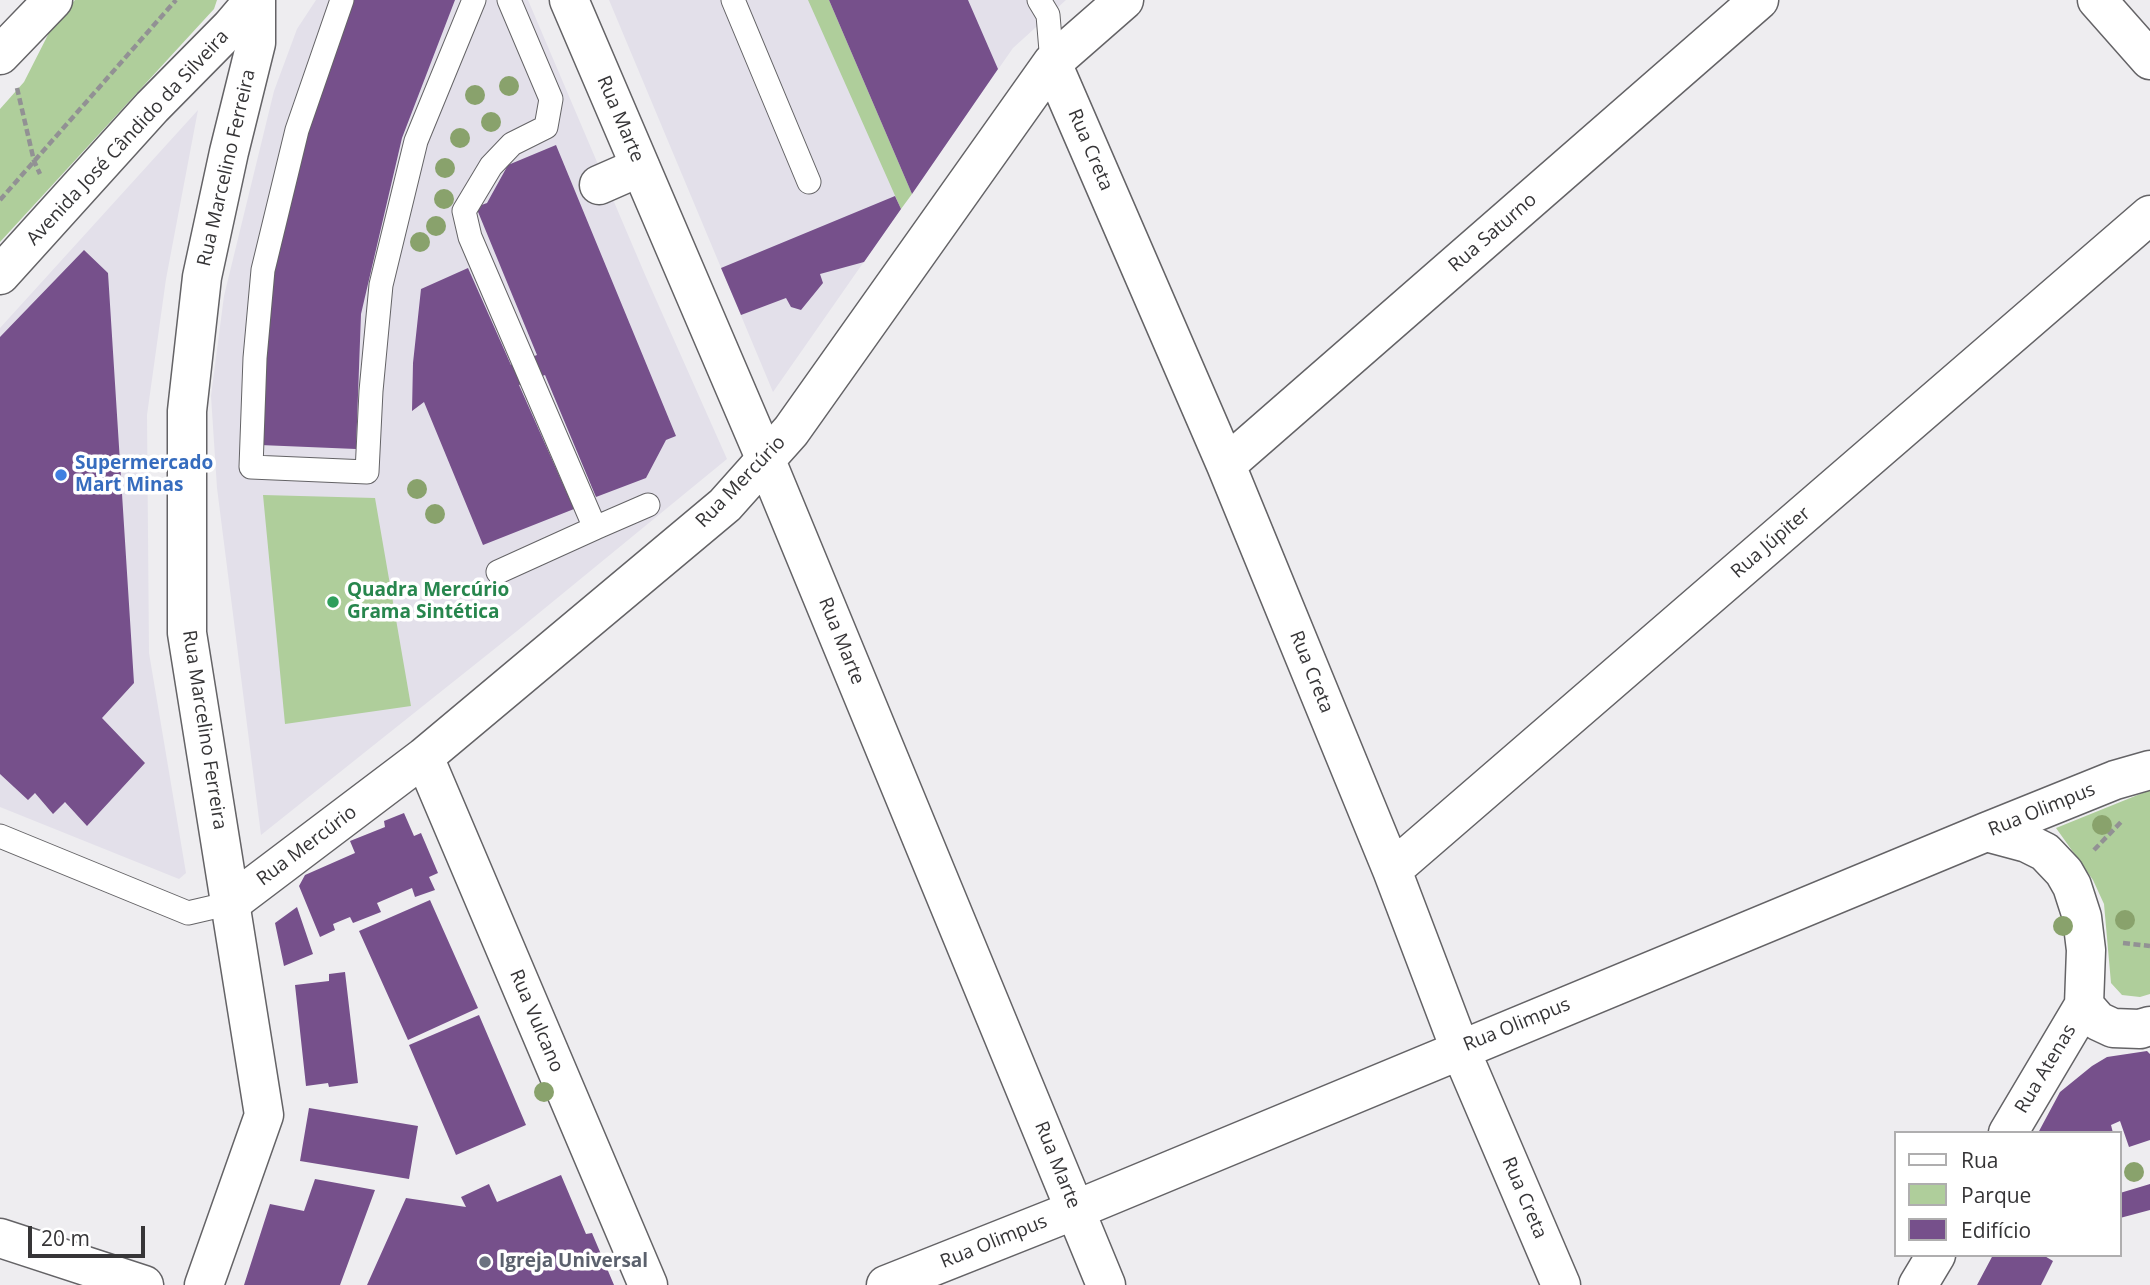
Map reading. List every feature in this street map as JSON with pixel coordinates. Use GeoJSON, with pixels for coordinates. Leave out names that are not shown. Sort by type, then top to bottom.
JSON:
{"type":"FeatureCollection","features":[{"type":"Feature","properties":{"kind":"street"},"geometry":{"type":"LineString","coordinates":[[3,52],[52,0]]}},
{"type":"Feature","properties":{"kind":"street","name":"Avenida José Cândido da Silveira"},"geometry":{"type":"LineString","coordinates":[[0,275],[152,107],[232,27],[255,0]]}},
{"type":"Feature","properties":{"kind":"street","name":"Rua Marcelino Ferreira"},"geometry":{"type":"LineString","coordinates":[[204,1285],[264,1115],[187,633],[187,411],[202,277],[256,43],[255,0]]}},
{"type":"Feature","properties":{"kind":"street","name":"Rua Marte"},"geometry":{"type":"LineString","coordinates":[[569,0],[765,458],[1106,1285]]}},
{"type":"Feature","properties":{"kind":"street","name":"Rua Mercúrio"},"geometry":{"type":"LineString","coordinates":[[232,902],[424,757],[725,505],[799,420],[1052,63],[1124,0]]}},
{"type":"Feature","properties":{"kind":"street","name":"Rua Saturno"},"geometry":{"type":"LineString","coordinates":[[1226,465],[1759,0]]}},
{"type":"Feature","properties":{"kind":"street"},"geometry":{"type":"LineString","coordinates":[[2098,0],[2150,60]]}},
{"type":"Feature","properties":{"kind":"street","name":"Rua Creta"},"geometry":{"type":"LineString","coordinates":[[1052,63],[1226,465],[1392,870],[1460,1049],[1562,1285]]}},
{"type":"Feature","properties":{"kind":"street"},"geometry":{"type":"LineString","coordinates":[[598,186],[640,167]]}},
{"type":"Feature","properties":{"kind":"street","name":"Rua Júpiter"},"geometry":{"type":"LineString","coordinates":[[1392,870],[2150,215]]}},
{"type":"Feature","properties":{"kind":"street","name":"Rua Vulcano"},"geometry":{"type":"LineString","coordinates":[[424,757],[648,1285]]}},
{"type":"Feature","properties":{"kind":"street","name":"Rua Olimpus"},"geometry":{"type":"LineString","coordinates":[[886,1285],[1075,1210],[1986,832],[2115,780],[2150,770]]}},
{"type":"Feature","properties":{"kind":"street"},"geometry":{"type":"LineString","coordinates":[[1986,832],[2026,843],[2045,852],[2064,872],[2072,886],[2082,917],[2085,950],[2084,1005],[2098,1021],[2113,1028],[2140,1029],[2150,1026]]}},
{"type":"Feature","properties":{"kind":"street","name":"Rua Atenas"},"geometry":{"type":"LineString","coordinates":[[2009,1131],[2084,1005]]}},
{"type":"Feature","properties":{"kind":"street"},"geometry":{"type":"LineString","coordinates":[[0,1238],[144,1285]]}},
{"type":"Feature","properties":{"kind":"street"},"geometry":{"type":"LineString","coordinates":[[1918,1285],[1935,1257]]}},
{"type":"Feature","properties":{"kind":"lane"},"geometry":{"type":"LineString","coordinates":[[342,0],[297,130],[263,270],[255,358],[251,467],[367,472],[381,285],[416,141],[474,0]]}},
{"type":"Feature","properties":{"kind":"lane"},"geometry":{"type":"LineString","coordinates":[[509,0],[551,99],[546,127],[512,144],[491,166],[464,211],[470,237],[595,528]]}},
{"type":"Feature","properties":{"kind":"lane"},"geometry":{"type":"LineString","coordinates":[[733,0],[809,182]]}},
{"type":"Feature","properties":{"kind":"lane"},"geometry":{"type":"LineString","coordinates":[[1039,0],[1048,15],[1052,63]]}},
{"type":"Feature","properties":{"kind":"lane"},"geometry":{"type":"LineString","coordinates":[[498,572],[648,505]]}},
{"type":"Feature","properties":{"kind":"lane"},"geometry":{"type":"LineString","coordinates":[[0,836],[188,913],[232,902]]}},
{"type":"Feature","properties":{"kind":"path"},"geometry":{"type":"LineString","coordinates":[[0,200],[176,0]]}},
{"type":"Feature","properties":{"kind":"path"},"geometry":{"type":"LineString","coordinates":[[3,52],[34,161],[58,212]]}},
{"type":"Feature","properties":{"kind":"path"},"geometry":{"type":"LineString","coordinates":[[2089,855],[2128,815]]}},
{"type":"Feature","properties":{"kind":"shaded area"},"geometry":{"type":"Polygon","coordinates":[[[316,0],[528,0],[727,459],[261,835],[217,488],[211,396],[224,296],[274,91],[297,29],[316,0]]]}},
{"type":"Feature","properties":{"kind":"shaded area"},"geometry":{"type":"Polygon","coordinates":[[[609,0],[1066,0],[1013,48],[773,392],[609,0]]]}},
{"type":"Feature","properties":{"kind":"shaded area","name":"Supermercado Mart Minas"},"geometry":{"type":"Polygon","coordinates":[[[198,110],[166,279],[147,415],[149,653],[186,873],[179,879],[0,807],[0,328],[198,110]]]}},
{"type":"Feature","properties":{"kind":"green space"},"geometry":{"type":"Polygon","coordinates":[[[75,0],[217,0],[214,9],[0,242],[0,109],[24,82],[55,21],[75,0]]]}},
{"type":"Feature","properties":{"kind":"green space"},"geometry":{"type":"Polygon","coordinates":[[[808,0],[829,0],[912,194],[901,209],[808,0]]]}},
{"type":"Feature","properties":{"kind":"green space","name":"Quadra Mercúrio Grama Sintética"},"geometry":{"type":"Polygon","coordinates":[[[263,495],[375,498],[411,706],[285,724],[263,495]]]}},
{"type":"Feature","properties":{"kind":"green space"},"geometry":{"type":"Polygon","coordinates":[[[2150,790],[2150,994],[2140,997],[2122,995],[2111,983],[2104,904],[2093,880],[2056,828],[2150,790]]]}},
{"type":"Feature","properties":{"kind":"building"},"geometry":{"type":"Polygon","coordinates":[[[351,0],[455,0],[402,138],[361,314],[356,449],[260,445],[270,280],[308,118],[351,0]]]}},
{"type":"Feature","properties":{"kind":"building"},"geometry":{"type":"Polygon","coordinates":[[[829,0],[968,0],[998,69],[912,194],[829,0]]]}},
{"type":"Feature","properties":{"kind":"building"},"geometry":{"type":"Polygon","coordinates":[[[556,145],[676,436],[666,440],[646,478],[596,497],[545,375],[519,385],[574,509],[483,545],[424,402],[412,411],[413,363],[421,289],[468,268],[511,365],[537,355],[476,207],[487,203],[508,165],[556,145]]]}},
{"type":"Feature","properties":{"kind":"building"},"geometry":{"type":"Polygon","coordinates":[[[895,196],[901,209],[864,262],[820,274],[823,283],[801,310],[791,307],[786,298],[741,315],[721,268],[895,196]]]}},
{"type":"Feature","properties":{"kind":"building","name":"Supermercado Mart Minas"},"geometry":{"type":"Polygon","coordinates":[[[84,250],[108,273],[134,683],[102,718],[145,763],[87,826],[65,802],[53,814],[35,793],[28,800],[0,774],[0,337],[84,250]]]}},
{"type":"Feature","properties":{"kind":"building"},"geometry":{"type":"Polygon","coordinates":[[[404,813],[414,836],[421,833],[438,873],[429,877],[435,890],[415,897],[412,888],[377,903],[381,912],[353,923],[350,917],[333,924],[335,930],[320,937],[299,886],[305,875],[355,853],[350,841],[385,827],[384,821],[404,813]]]}},
{"type":"Feature","properties":{"kind":"building"},"geometry":{"type":"Polygon","coordinates":[[[430,900],[478,1008],[408,1040],[359,931],[430,900]]]}},
{"type":"Feature","properties":{"kind":"building"},"geometry":{"type":"Polygon","coordinates":[[[297,907],[313,954],[284,966],[275,923],[297,907]]]}},
{"type":"Feature","properties":{"kind":"building"},"geometry":{"type":"Polygon","coordinates":[[[345,972],[358,1083],[329,1087],[328,1083],[306,1086],[295,985],[329,981],[329,974],[345,972]]]}},
{"type":"Feature","properties":{"kind":"building"},"geometry":{"type":"Polygon","coordinates":[[[479,1015],[526,1125],[456,1155],[409,1045],[479,1015]]]}},
{"type":"Feature","properties":{"kind":"building"},"geometry":{"type":"Polygon","coordinates":[[[2147,1051],[2150,1054],[2150,1140],[2129,1147],[2120,1121],[2111,1125],[2112,1131],[2039,1131],[2060,1092],[2107,1057],[2147,1051]]]}},
{"type":"Feature","properties":{"kind":"building"},"geometry":{"type":"Polygon","coordinates":[[[309,1108],[418,1126],[409,1179],[300,1161],[309,1108]]]}},
{"type":"Feature","properties":{"kind":"building"},"geometry":{"type":"Polygon","coordinates":[[[561,1175],[586,1234],[592,1233],[614,1285],[367,1285],[406,1198],[466,1207],[461,1197],[489,1184],[497,1202],[561,1175]]]}},
{"type":"Feature","properties":{"kind":"building"},"geometry":{"type":"Polygon","coordinates":[[[315,1179],[375,1190],[340,1285],[244,1285],[270,1204],[304,1211],[315,1179]]]}},
{"type":"Feature","properties":{"kind":"building"},"geometry":{"type":"Polygon","coordinates":[[[2150,1184],[2150,1210],[2122,1217],[2122,1192],[2150,1184]]]}},
{"type":"Feature","properties":{"kind":"building"},"geometry":{"type":"Polygon","coordinates":[[[1992,1257],[2046,1257],[2053,1261],[2041,1285],[1977,1285],[1992,1257]]]}},
{"type":"Feature","properties":{"kind":"place","name":"Supermercado Mart Minas"},"geometry":{"type":"Point","coordinates":[61,475]}},
{"type":"Feature","properties":{"kind":"place","name":"Quadra Mercúrio Grama Sintética"},"geometry":{"type":"Point","coordinates":[333,602]}},
{"type":"Feature","properties":{"kind":"place","name":"Igreja Universal"},"geometry":{"type":"Point","coordinates":[485,1262]}}]}
